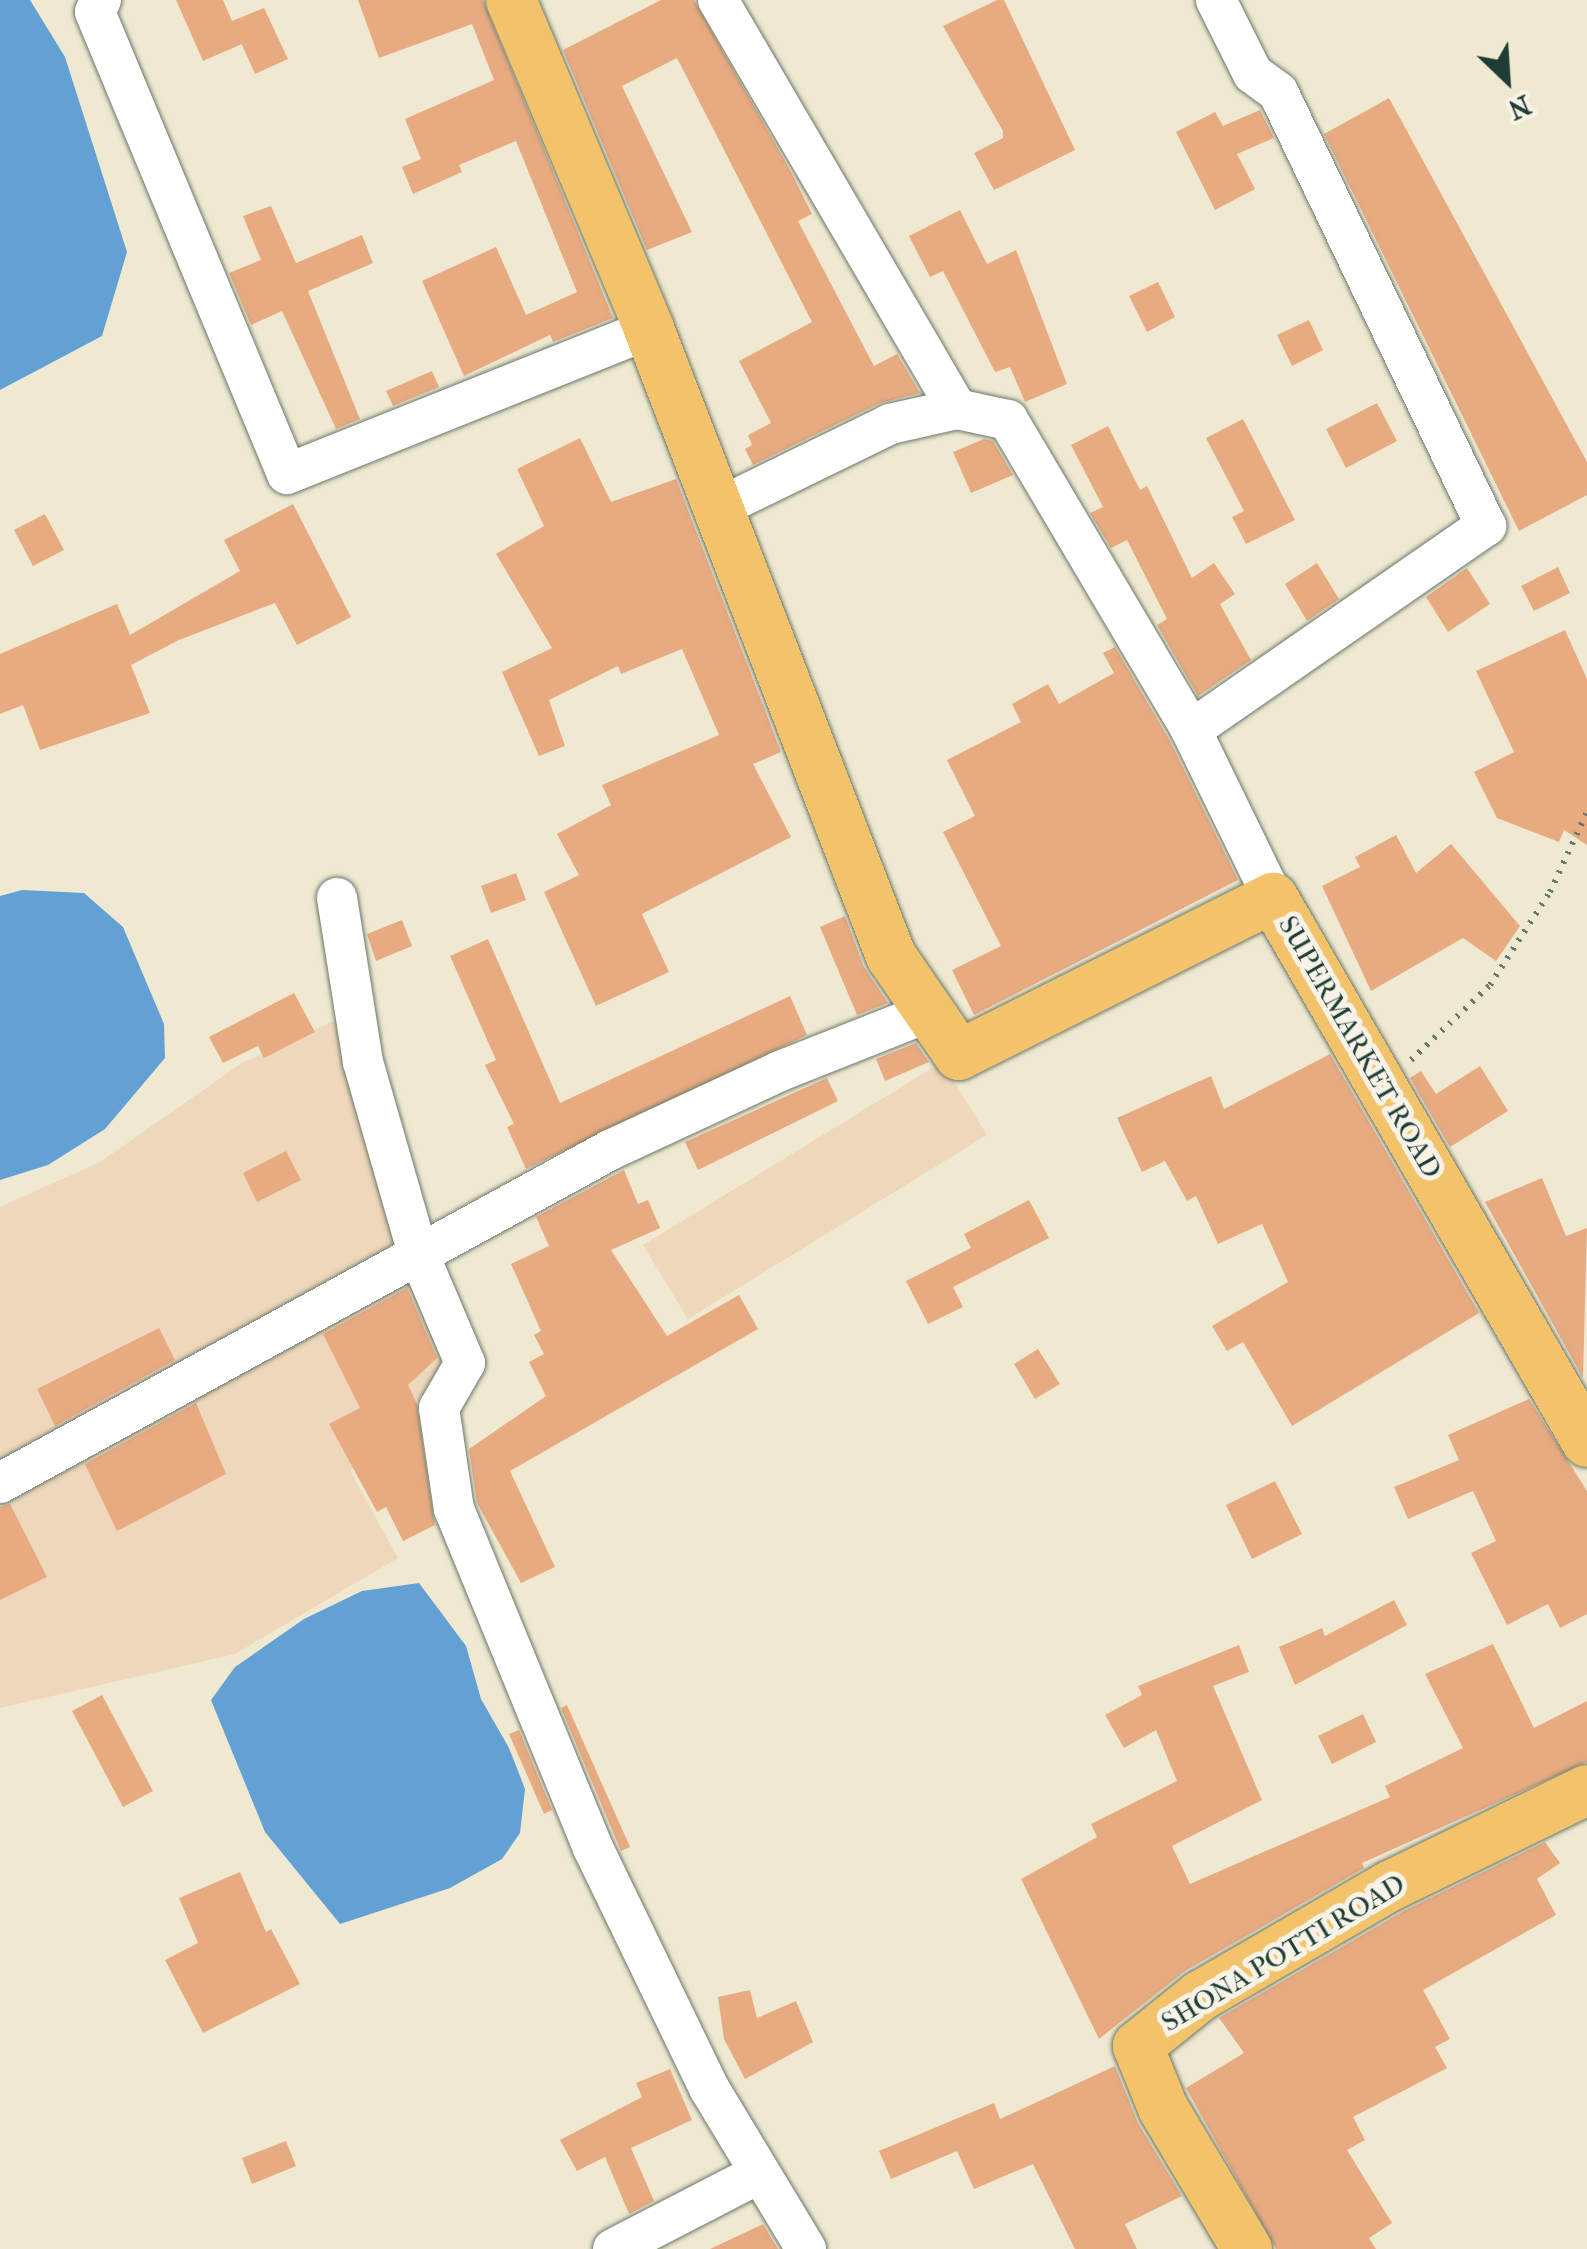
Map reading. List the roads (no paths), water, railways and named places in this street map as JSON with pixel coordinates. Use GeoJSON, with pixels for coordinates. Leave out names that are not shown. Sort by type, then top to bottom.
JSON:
{"type":"FeatureCollection","features":[{"type":"Feature","properties":{"kind":"main road"},"geometry":{"type":"LineString","coordinates":[[511,0],[649,329],[891,956],[929,1012]]}},
{"type":"Feature","properties":{"kind":"main road","name":"SUPERMARKET ROAD"},"geometry":{"type":"LineString","coordinates":[[929,1012],[959,1055],[1272,898],[1587,1442]]}},
{"type":"Feature","properties":{"kind":"main road","name":"SHONA POTTI ROAD"},"geometry":{"type":"LineString","coordinates":[[1247,2249],[1163,2108],[1138,2046],[1200,1996],[1390,1886],[1587,1790]]}},
{"type":"Feature","properties":{"kind":"street"},"geometry":{"type":"LineString","coordinates":[[100,0],[95,12],[287,474],[649,329]]}},
{"type":"Feature","properties":{"kind":"street"},"geometry":{"type":"LineString","coordinates":[[718,0],[957,409]]}},
{"type":"Feature","properties":{"kind":"street"},"geometry":{"type":"LineString","coordinates":[[1192,730],[1486,526],[1278,92],[1253,74],[1216,0]]}},
{"type":"Feature","properties":{"kind":"street"},"geometry":{"type":"LineString","coordinates":[[716,509],[890,424],[957,409],[1008,420],[1192,730],[1272,898]]}},
{"type":"Feature","properties":{"kind":"street"},"geometry":{"type":"LineString","coordinates":[[337,898],[363,1062],[417,1250],[465,1363],[438,1408],[454,1509],[593,1848],[710,2088],[806,2249]]}},
{"type":"Feature","properties":{"kind":"street"},"geometry":{"type":"LineString","coordinates":[[0,1483],[417,1250],[746,1086],[929,1012]]}},
{"type":"Feature","properties":{"kind":"street"},"geometry":{"type":"LineString","coordinates":[[612,2249],[760,2173]]}},
{"type":"Feature","properties":{"kind":"water"},"geometry":{"type":"Polygon","coordinates":[[[0,0],[30,0],[65,57],[127,252],[102,336],[0,390],[0,0]]]}},
{"type":"Feature","properties":{"kind":"water"},"geometry":{"type":"Polygon","coordinates":[[[22,890],[84,893],[123,927],[164,1024],[165,1058],[105,1129],[48,1165],[0,1180],[0,896],[22,890]]]}},
{"type":"Feature","properties":{"kind":"water"},"geometry":{"type":"Polygon","coordinates":[[[419,1583],[466,1646],[481,1699],[509,1748],[525,1789],[520,1833],[502,1859],[450,1888],[340,1924],[265,1832],[211,1700],[235,1667],[304,1619],[362,1591],[419,1583]]]}}]}
